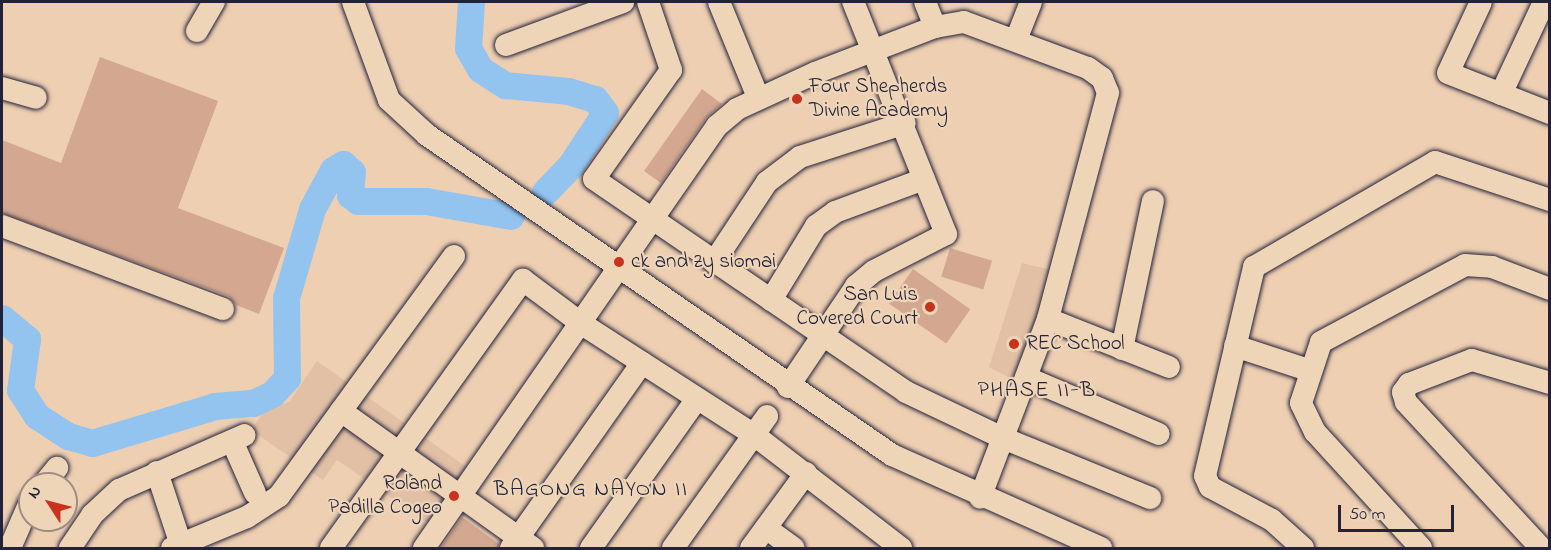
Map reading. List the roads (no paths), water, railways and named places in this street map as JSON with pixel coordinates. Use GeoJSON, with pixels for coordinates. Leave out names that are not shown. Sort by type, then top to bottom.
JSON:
{"type":"FeatureCollection","features":[{"type":"Feature","properties":{"kind":"street"},"geometry":{"type":"LineString","coordinates":[[197,31],[214,2]]}},
{"type":"Feature","properties":{"kind":"street"},"geometry":{"type":"LineString","coordinates":[[354,2],[380,83],[406,118],[788,387],[892,455],[980,498],[1100,548]]}},
{"type":"Feature","properties":{"kind":"street"},"geometry":{"type":"LineString","coordinates":[[506,45],[623,2]]}},
{"type":"Feature","properties":{"kind":"street"},"geometry":{"type":"LineString","coordinates":[[648,2],[671,70],[594,179],[906,392],[1003,438],[1150,498]]}},
{"type":"Feature","properties":{"kind":"street"},"geometry":{"type":"LineString","coordinates":[[719,2],[758,97]]}},
{"type":"Feature","properties":{"kind":"street"},"geometry":{"type":"LineString","coordinates":[[788,387],[824,337],[856,286],[874,271],[946,234],[904,123],[853,2]]}},
{"type":"Feature","properties":{"kind":"street"},"geometry":{"type":"LineString","coordinates":[[925,2],[935,27]]}},
{"type":"Feature","properties":{"kind":"street"},"geometry":{"type":"LineString","coordinates":[[1016,40],[1031,2]]}},
{"type":"Feature","properties":{"kind":"street"},"geometry":{"type":"LineString","coordinates":[[1480,2],[1448,73],[1550,113]]}},
{"type":"Feature","properties":{"kind":"street"},"geometry":{"type":"LineString","coordinates":[[1501,94],[1544,2]]}},
{"type":"Feature","properties":{"kind":"street"},"geometry":{"type":"LineString","coordinates":[[424,549],[621,270],[717,126],[758,97],[935,27],[964,22],[1088,68],[1102,78],[1108,93],[1048,319],[980,498]]}},
{"type":"Feature","properties":{"kind":"street"},"geometry":{"type":"LineString","coordinates":[[2,88],[36,98]]}},
{"type":"Feature","properties":{"kind":"street"},"geometry":{"type":"LineString","coordinates":[[714,262],[767,182],[800,158],[904,123]]}},
{"type":"Feature","properties":{"kind":"street"},"geometry":{"type":"LineString","coordinates":[[1303,549],[1272,520],[1207,482],[1235,346],[1257,264],[1435,162],[1550,200]]}},
{"type":"Feature","properties":{"kind":"street"},"geometry":{"type":"LineString","coordinates":[[771,300],[816,226],[835,212],[924,179]]}},
{"type":"Feature","properties":{"kind":"street"},"geometry":{"type":"LineString","coordinates":[[1122,349],[1153,201]]}},
{"type":"Feature","properties":{"kind":"street"},"geometry":{"type":"LineString","coordinates":[[2,226],[223,309]]}},
{"type":"Feature","properties":{"kind":"street"},"geometry":{"type":"LineString","coordinates":[[157,472],[178,547],[248,517],[279,496],[454,256]]}},
{"type":"Feature","properties":{"kind":"street"},"geometry":{"type":"LineString","coordinates":[[1421,549],[1315,432],[1301,403],[1308,370],[1321,342],[1343,326],[1465,265],[1492,267],[1550,289]]}},
{"type":"Feature","properties":{"kind":"street"},"geometry":{"type":"LineString","coordinates":[[332,549],[523,280],[582,324],[696,400],[753,434],[901,549]]}},
{"type":"Feature","properties":{"kind":"street"},"geometry":{"type":"LineString","coordinates":[[1048,319],[1169,367]]}},
{"type":"Feature","properties":{"kind":"street"},"geometry":{"type":"LineString","coordinates":[[1235,346],[1308,370]]}},
{"type":"Feature","properties":{"kind":"street"},"geometry":{"type":"LineString","coordinates":[[1541,549],[1406,402],[1403,393],[1409,384],[1472,360],[1550,383]]}},
{"type":"Feature","properties":{"kind":"street"},"geometry":{"type":"LineString","coordinates":[[341,411],[461,496],[521,545],[642,363]]}},
{"type":"Feature","properties":{"kind":"street"},"geometry":{"type":"LineString","coordinates":[[1027,378],[1159,434]]}},
{"type":"Feature","properties":{"kind":"street"},"geometry":{"type":"LineString","coordinates":[[591,549],[696,400]]}},
{"type":"Feature","properties":{"kind":"street"},"geometry":{"type":"LineString","coordinates":[[673,549],[767,416]]}},
{"type":"Feature","properties":{"kind":"street"},"geometry":{"type":"LineString","coordinates":[[70,549],[75,535],[112,496],[229,437],[255,493]]}},
{"type":"Feature","properties":{"kind":"street"},"geometry":{"type":"LineString","coordinates":[[751,549],[806,473]]}},
{"type":"Feature","properties":{"kind":"street"},"geometry":{"type":"LineString","coordinates":[[766,528],[794,549]]}},
{"type":"Feature","properties":{"kind":"street"},"geometry":{"type":"LineString","coordinates":[[10,549],[18,530]]}},
{"type":"Feature","properties":{"kind":"waterway"},"geometry":{"type":"LineString","coordinates":[[471,2],[468,48],[480,69],[505,85],[568,91],[595,99],[605,113],[570,166],[545,192]]}},
{"type":"Feature","properties":{"kind":"waterway"},"geometry":{"type":"LineString","coordinates":[[2,318],[27,339],[20,390],[37,416],[68,436],[92,443],[215,406],[253,403],[272,394],[287,378],[286,298],[312,209],[333,170],[343,164],[352,172],[350,195],[358,201],[426,201],[511,216]]}},
{"type":"Feature","properties":{"kind":"place","name":"Four Shepherds Divine Academy"},"geometry":{"type":"Point","coordinates":[797,99]}},
{"type":"Feature","properties":{"kind":"place","name":"ck and zy siomai"},"geometry":{"type":"Point","coordinates":[619,262]}},
{"type":"Feature","properties":{"kind":"place","name":"San Luis Covered Court"},"geometry":{"type":"Point","coordinates":[930,307]}},
{"type":"Feature","properties":{"kind":"place","name":"REC School"},"geometry":{"type":"Point","coordinates":[1014,344]}},
{"type":"Feature","properties":{"kind":"place","name":"Roland Padilla Cogeo"},"geometry":{"type":"Point","coordinates":[454,496]}},
{"type":"Feature","properties":{"kind":"district","name":"PHASE II-B"},"geometry":{"type":"Point","coordinates":[1037,392]}},
{"type":"Feature","properties":{"kind":"district","name":"BAGONG NAYON II"},"geometry":{"type":"Point","coordinates":[591,491]}}]}
